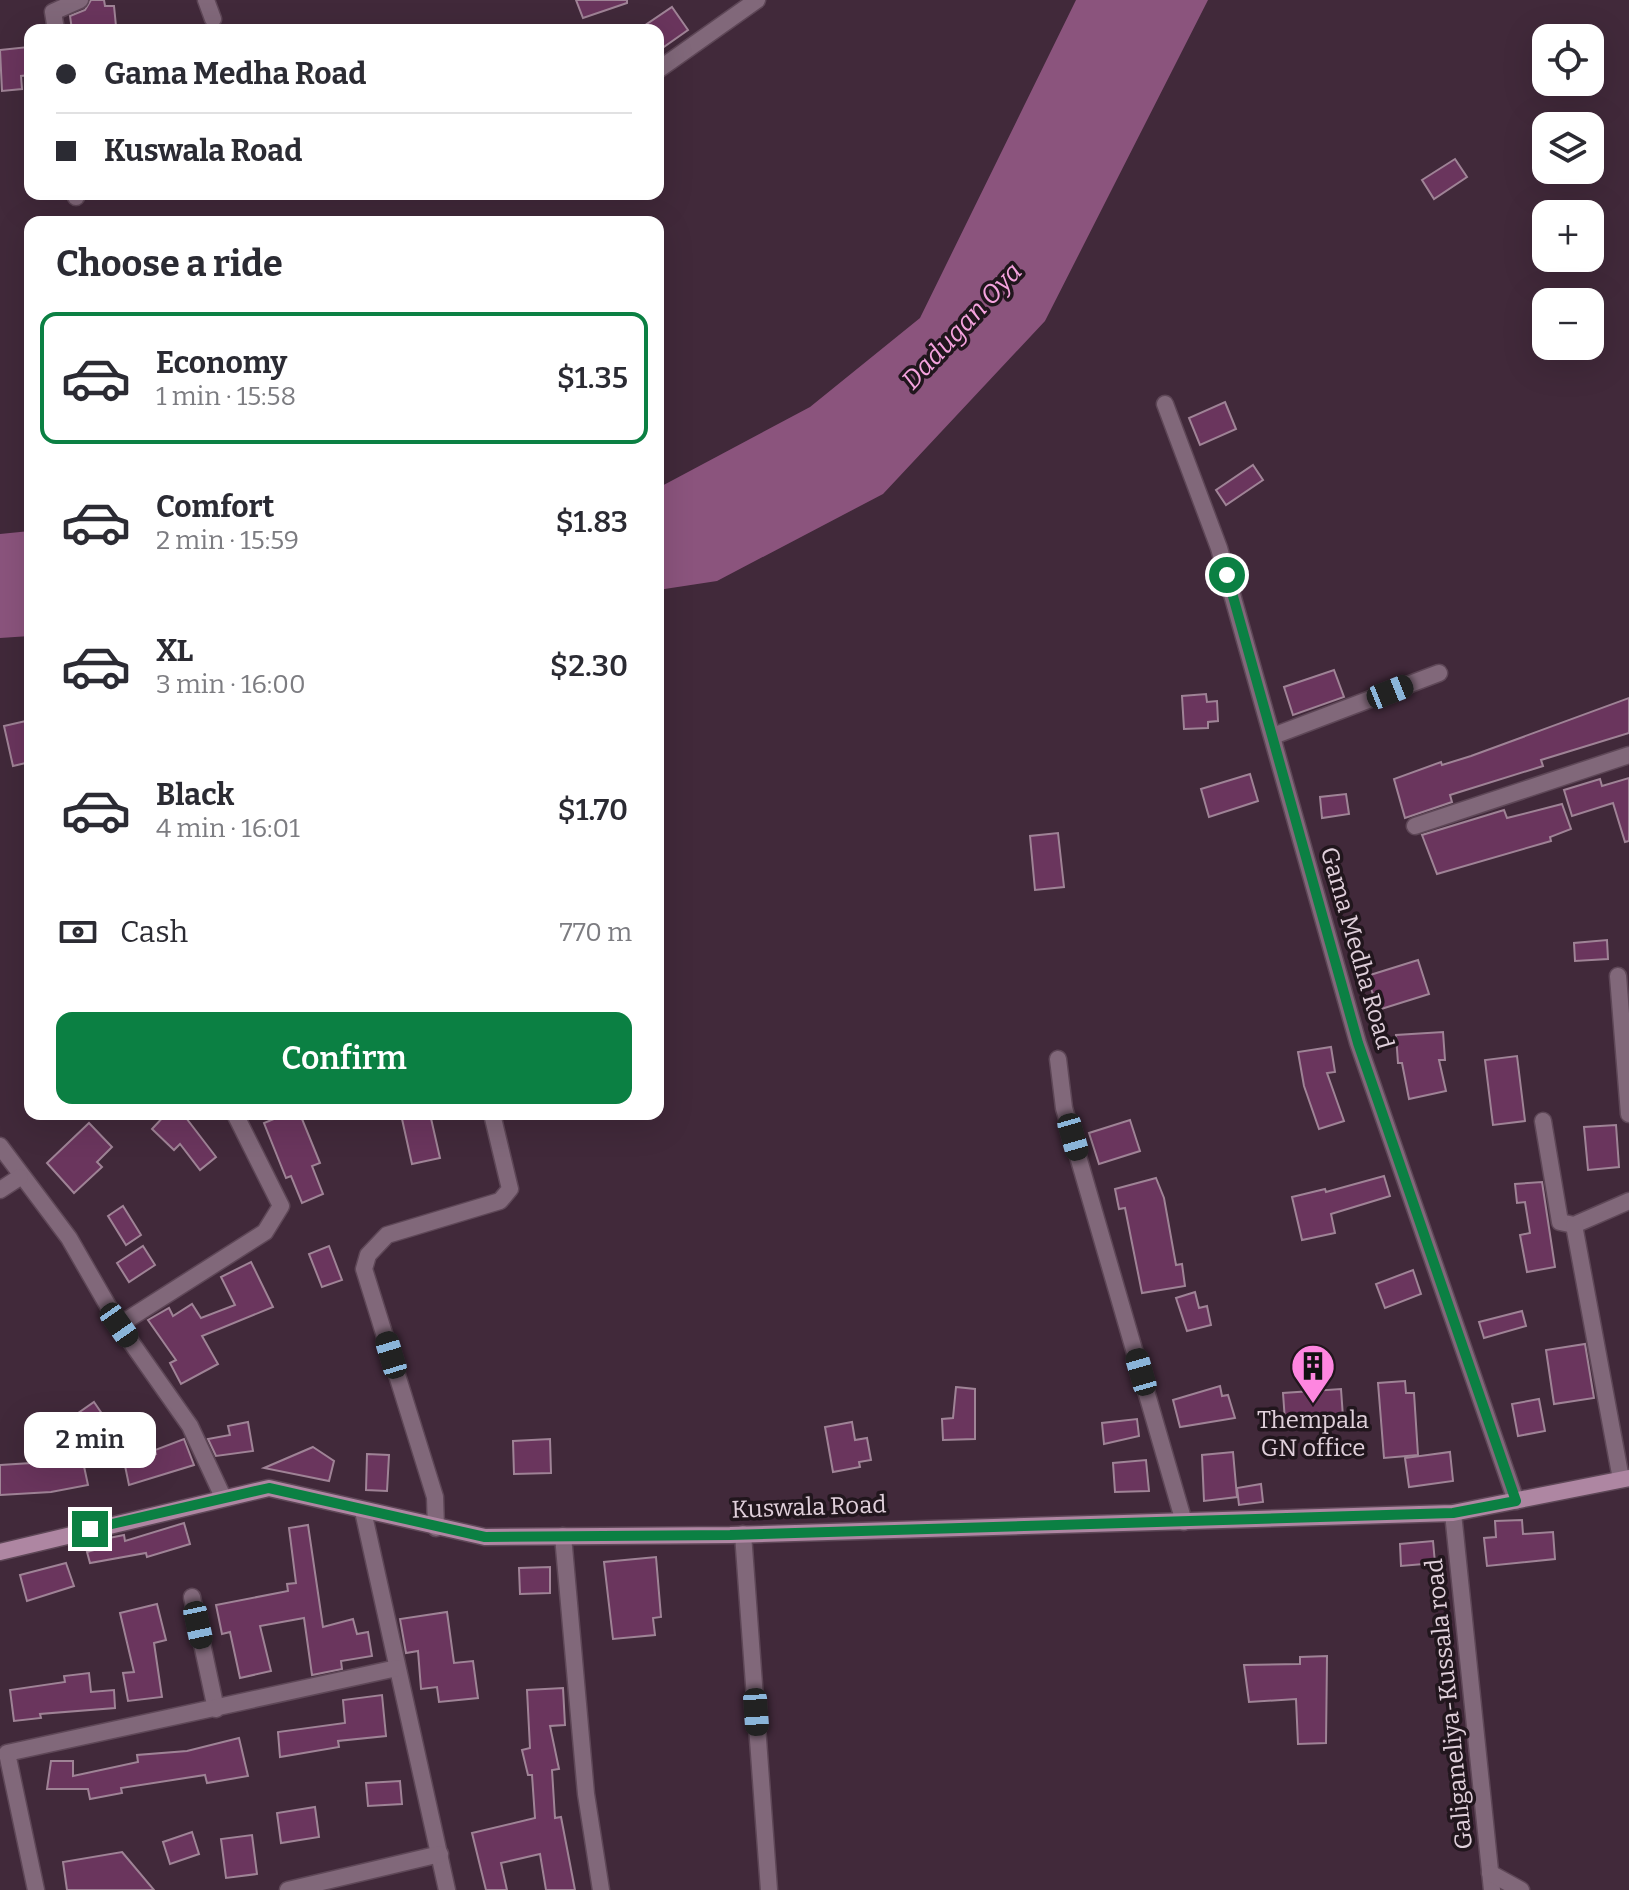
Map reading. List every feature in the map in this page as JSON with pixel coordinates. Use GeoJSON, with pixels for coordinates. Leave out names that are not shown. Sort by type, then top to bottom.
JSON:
{"type":"FeatureCollection","features":[{"type":"Feature","properties":{"kind":"street"},"geometry":{"type":"LineString","coordinates":[[55,24],[53,12],[80,0]]}},
{"type":"Feature","properties":{"kind":"street"},"geometry":{"type":"LineString","coordinates":[[206,0],[213,19]]}},
{"type":"Feature","properties":{"kind":"street"},"geometry":{"type":"LineString","coordinates":[[664,66],[757,0]]}},
{"type":"Feature","properties":{"kind":"street","name":"Gama Medha Road"},"geometry":{"type":"LineString","coordinates":[[1165,404],[1219,548],[1358,1043],[1516,1501]]}},
{"type":"Feature","properties":{"kind":"street"},"geometry":{"type":"LineString","coordinates":[[1273,736],[1439,673]]}},
{"type":"Feature","properties":{"kind":"street"},"geometry":{"type":"LineString","coordinates":[[1415,826],[1629,755]]}},
{"type":"Feature","properties":{"kind":"street"},"geometry":{"type":"LineString","coordinates":[[1618,976],[1629,1114]]}},
{"type":"Feature","properties":{"kind":"street"},"geometry":{"type":"LineString","coordinates":[[1058,1059],[1064,1108],[1184,1522]]}},
{"type":"Feature","properties":{"kind":"street"},"geometry":{"type":"LineString","coordinates":[[119,1325],[265,1232],[281,1206],[238,1120]]}},
{"type":"Feature","properties":{"kind":"street"},"geometry":{"type":"LineString","coordinates":[[436,1528],[435,1497],[364,1269],[368,1255],[387,1235],[500,1201],[510,1189],[493,1120]]}},
{"type":"Feature","properties":{"kind":"street"},"geometry":{"type":"LineString","coordinates":[[1543,1121],[1560,1222],[1574,1225],[1629,1201]]}},
{"type":"Feature","properties":{"kind":"street"},"geometry":{"type":"LineString","coordinates":[[0,1146],[20,1177],[69,1238],[119,1325],[190,1426],[223,1497]]}},
{"type":"Feature","properties":{"kind":"street"},"geometry":{"type":"LineString","coordinates":[[0,1190],[20,1177]]}},
{"type":"Feature","properties":{"kind":"street"},"geometry":{"type":"LineString","coordinates":[[1574,1225],[1625,1478]]}},
{"type":"Feature","properties":{"kind":"street","name":"Kuswala Road"},"geometry":{"type":"LineString","coordinates":[[0,1552],[269,1488],[485,1537],[743,1534],[1453,1513],[1625,1478]]}},
{"type":"Feature","properties":{"kind":"street"},"geometry":{"type":"LineString","coordinates":[[363,1511],[447,1890]]}},
{"type":"Feature","properties":{"kind":"street","name":"Galiganeliya-Kussala road"},"geometry":{"type":"LineString","coordinates":[[1453,1513],[1491,1882]]}},
{"type":"Feature","properties":{"kind":"street"},"geometry":{"type":"LineString","coordinates":[[743,1534],[769,1890]]}},
{"type":"Feature","properties":{"kind":"street"},"geometry":{"type":"LineString","coordinates":[[563,1536],[586,1794],[601,1890]]}},
{"type":"Feature","properties":{"kind":"street"},"geometry":{"type":"LineString","coordinates":[[192,1597],[216,1709]]}},
{"type":"Feature","properties":{"kind":"street"},"geometry":{"type":"LineString","coordinates":[[36,1890],[7,1753],[397,1668]]}},
{"type":"Feature","properties":{"kind":"street"},"geometry":{"type":"LineString","coordinates":[[288,1890],[440,1854]]}},
{"type":"Feature","properties":{"kind":"street"},"geometry":{"type":"LineString","coordinates":[[1491,1882],[1521,1890]]}},
{"type":"Feature","properties":{"kind":"water","name":"Dadugan Oya"},"geometry":{"type":"Polygon","coordinates":[[[1076,0],[1208,0],[1045,321],[883,494],[717,581],[664,589],[664,485],[810,407],[920,318],[1076,0]]]}},
{"type":"Feature","properties":{"kind":"water"},"geometry":{"type":"Polygon","coordinates":[[[24,532],[24,636],[0,638],[0,534],[24,532]]]}},
{"type":"Feature","properties":{"kind":"building"},"geometry":{"type":"Polygon","coordinates":[[[91,0],[104,0],[105,6],[114,6],[116,24],[71,24],[70,16],[85,10],[91,0]]]}},
{"type":"Feature","properties":{"kind":"building"},"geometry":{"type":"Polygon","coordinates":[[[576,0],[627,0],[627,3],[583,18],[576,0]]]}},
{"type":"Feature","properties":{"kind":"building"},"geometry":{"type":"Polygon","coordinates":[[[672,7],[688,30],[664,47],[664,24],[647,24],[672,7]]]}},
{"type":"Feature","properties":{"kind":"building"},"geometry":{"type":"Polygon","coordinates":[[[24,47],[22,89],[2,91],[0,50],[24,47]]]}},
{"type":"Feature","properties":{"kind":"building"},"geometry":{"type":"Polygon","coordinates":[[[1455,159],[1467,177],[1434,199],[1422,180],[1455,159]]]}},
{"type":"Feature","properties":{"kind":"building"},"geometry":{"type":"Polygon","coordinates":[[[1225,402],[1236,429],[1200,445],[1189,418],[1225,402]]]}},
{"type":"Feature","properties":{"kind":"building"},"geometry":{"type":"Polygon","coordinates":[[[1253,465],[1263,480],[1226,505],[1216,490],[1253,465]]]}},
{"type":"Feature","properties":{"kind":"building"},"geometry":{"type":"Polygon","coordinates":[[[1334,670],[1344,697],[1293,715],[1284,687],[1334,670]]]}},
{"type":"Feature","properties":{"kind":"building"},"geometry":{"type":"Polygon","coordinates":[[[1206,694],[1207,702],[1217,701],[1218,721],[1208,722],[1208,728],[1184,729],[1182,696],[1206,694]]]}},
{"type":"Feature","properties":{"kind":"building"},"geometry":{"type":"Polygon","coordinates":[[[1629,698],[1629,733],[1541,760],[1543,766],[1450,795],[1452,802],[1405,818],[1394,779],[1441,762],[1442,765],[1471,756],[1629,698]]]}},
{"type":"Feature","properties":{"kind":"building"},"geometry":{"type":"Polygon","coordinates":[[[24,721],[24,763],[13,766],[4,726],[24,721]]]}},
{"type":"Feature","properties":{"kind":"building"},"geometry":{"type":"Polygon","coordinates":[[[1250,774],[1258,801],[1209,817],[1201,789],[1250,774]]]}},
{"type":"Feature","properties":{"kind":"building"},"geometry":{"type":"Polygon","coordinates":[[[1629,778],[1629,841],[1625,842],[1613,803],[1572,816],[1564,790],[1600,779],[1602,786],[1629,778]]]}},
{"type":"Feature","properties":{"kind":"building"},"geometry":{"type":"Polygon","coordinates":[[[1346,794],[1349,814],[1322,818],[1320,797],[1346,794]]]}},
{"type":"Feature","properties":{"kind":"building"},"geometry":{"type":"Polygon","coordinates":[[[1562,804],[1571,829],[1550,837],[1551,841],[1437,874],[1422,835],[1504,810],[1507,818],[1562,804]]]}},
{"type":"Feature","properties":{"kind":"building"},"geometry":{"type":"Polygon","coordinates":[[[1058,833],[1064,887],[1035,890],[1030,836],[1058,833]]]}},
{"type":"Feature","properties":{"kind":"building"},"geometry":{"type":"Polygon","coordinates":[[[1607,940],[1608,959],[1575,961],[1574,943],[1607,940]]]}},
{"type":"Feature","properties":{"kind":"building"},"geometry":{"type":"Polygon","coordinates":[[[1418,960],[1429,994],[1378,1010],[1367,976],[1418,960]]]}},
{"type":"Feature","properties":{"kind":"building"},"geometry":{"type":"Polygon","coordinates":[[[1443,1032],[1445,1060],[1439,1060],[1446,1091],[1409,1099],[1402,1063],[1398,1063],[1396,1035],[1443,1032]]]}},
{"type":"Feature","properties":{"kind":"building"},"geometry":{"type":"Polygon","coordinates":[[[1331,1047],[1335,1072],[1327,1073],[1344,1121],[1319,1129],[1304,1086],[1298,1052],[1331,1047]]]}},
{"type":"Feature","properties":{"kind":"building"},"geometry":{"type":"Polygon","coordinates":[[[1517,1056],[1525,1121],[1493,1125],[1485,1060],[1517,1056]]]}},
{"type":"Feature","properties":{"kind":"building"},"geometry":{"type":"Polygon","coordinates":[[[160,1120],[188,1120],[216,1157],[200,1170],[180,1144],[174,1150],[152,1129],[160,1120]]]}},
{"type":"Feature","properties":{"kind":"building"},"geometry":{"type":"Polygon","coordinates":[[[271,1120],[302,1120],[320,1163],[312,1166],[323,1194],[302,1203],[291,1176],[286,1178],[264,1123],[271,1120]]]}},
{"type":"Feature","properties":{"kind":"building"},"geometry":{"type":"Polygon","coordinates":[[[402,1120],[431,1120],[440,1158],[412,1164],[402,1120]]]}},
{"type":"Feature","properties":{"kind":"building"},"geometry":{"type":"Polygon","coordinates":[[[1130,1120],[1140,1151],[1099,1164],[1089,1133],[1130,1120]]]}},
{"type":"Feature","properties":{"kind":"building"},"geometry":{"type":"Polygon","coordinates":[[[89,1123],[112,1147],[97,1162],[102,1167],[74,1193],[47,1163],[89,1123]]]}},
{"type":"Feature","properties":{"kind":"building"},"geometry":{"type":"Polygon","coordinates":[[[1616,1125],[1619,1167],[1588,1170],[1584,1127],[1616,1125]]]}},
{"type":"Feature","properties":{"kind":"building"},"geometry":{"type":"Polygon","coordinates":[[[1384,1176],[1390,1196],[1331,1214],[1335,1233],[1302,1240],[1292,1197],[1325,1189],[1326,1192],[1384,1176]]]}},
{"type":"Feature","properties":{"kind":"building"},"geometry":{"type":"Polygon","coordinates":[[[1156,1178],[1164,1198],[1176,1265],[1182,1264],[1185,1286],[1142,1293],[1125,1208],[1119,1209],[1115,1189],[1156,1178]]]}},
{"type":"Feature","properties":{"kind":"building"},"geometry":{"type":"Polygon","coordinates":[[[1542,1182],[1555,1267],[1527,1272],[1520,1235],[1530,1233],[1525,1202],[1517,1203],[1515,1184],[1542,1182]]]}},
{"type":"Feature","properties":{"kind":"building"},"geometry":{"type":"Polygon","coordinates":[[[123,1206],[141,1235],[126,1245],[108,1216],[123,1206]]]}},
{"type":"Feature","properties":{"kind":"building"},"geometry":{"type":"Polygon","coordinates":[[[143,1246],[155,1265],[129,1282],[117,1263],[143,1246]]]}},
{"type":"Feature","properties":{"kind":"building"},"geometry":{"type":"Polygon","coordinates":[[[329,1246],[342,1280],[322,1287],[309,1254],[329,1246]]]}},
{"type":"Feature","properties":{"kind":"building"},"geometry":{"type":"Polygon","coordinates":[[[251,1262],[273,1307],[202,1336],[218,1364],[181,1384],[170,1363],[176,1360],[148,1320],[169,1308],[173,1316],[192,1304],[201,1318],[235,1305],[221,1277],[251,1262]]]}},
{"type":"Feature","properties":{"kind":"building"},"geometry":{"type":"Polygon","coordinates":[[[1413,1270],[1421,1294],[1385,1308],[1376,1284],[1413,1270]]]}},
{"type":"Feature","properties":{"kind":"building"},"geometry":{"type":"Polygon","coordinates":[[[1195,1292],[1199,1308],[1207,1306],[1211,1325],[1187,1331],[1176,1298],[1195,1292]]]}},
{"type":"Feature","properties":{"kind":"building"},"geometry":{"type":"Polygon","coordinates":[[[1522,1311],[1526,1326],[1484,1338],[1479,1322],[1522,1311]]]}},
{"type":"Feature","properties":{"kind":"building"},"geometry":{"type":"Polygon","coordinates":[[[1585,1344],[1594,1398],[1554,1404],[1546,1350],[1585,1344]]]}},
{"type":"Feature","properties":{"kind":"building"},"geometry":{"type":"Polygon","coordinates":[[[1405,1381],[1406,1393],[1414,1393],[1418,1455],[1384,1458],[1378,1383],[1405,1381]]]}},
{"type":"Feature","properties":{"kind":"building"},"geometry":{"type":"Polygon","coordinates":[[[1220,1386],[1222,1396],[1228,1395],[1235,1418],[1180,1427],[1173,1400],[1220,1386]]]}},
{"type":"Feature","properties":{"kind":"building"},"geometry":{"type":"Polygon","coordinates":[[[956,1387],[975,1389],[975,1439],[943,1440],[942,1419],[953,1418],[956,1387]]]}},
{"type":"Feature","properties":{"kind":"building","name":"Thempala GN office"},"geometry":{"type":"Polygon","coordinates":[[[1341,1389],[1343,1417],[1285,1421],[1283,1393],[1341,1389]]]}},
{"type":"Feature","properties":{"kind":"building"},"geometry":{"type":"Polygon","coordinates":[[[1539,1399],[1545,1431],[1518,1436],[1512,1404],[1539,1399]]]}},
{"type":"Feature","properties":{"kind":"building"},"geometry":{"type":"Polygon","coordinates":[[[94,1402],[107,1421],[84,1437],[71,1418],[94,1402]]]}},
{"type":"Feature","properties":{"kind":"building"},"geometry":{"type":"Polygon","coordinates":[[[1137,1419],[1139,1436],[1104,1444],[1102,1423],[1137,1419]]]}},
{"type":"Feature","properties":{"kind":"building"},"geometry":{"type":"Polygon","coordinates":[[[248,1422],[253,1451],[216,1456],[208,1439],[230,1435],[228,1426],[248,1422]]]}},
{"type":"Feature","properties":{"kind":"building"},"geometry":{"type":"Polygon","coordinates":[[[852,1422],[855,1440],[867,1438],[871,1460],[859,1462],[860,1467],[833,1472],[825,1427],[852,1422]]]}},
{"type":"Feature","properties":{"kind":"building"},"geometry":{"type":"Polygon","coordinates":[[[184,1439],[194,1465],[129,1485],[124,1461],[156,1454],[155,1450],[184,1439]]]}},
{"type":"Feature","properties":{"kind":"building"},"geometry":{"type":"Polygon","coordinates":[[[550,1439],[551,1473],[514,1474],[513,1441],[550,1439]]]}},
{"type":"Feature","properties":{"kind":"building"},"geometry":{"type":"Polygon","coordinates":[[[79,1443],[88,1485],[51,1492],[0,1495],[0,1465],[47,1462],[44,1452],[79,1443]]]}},
{"type":"Feature","properties":{"kind":"building"},"geometry":{"type":"Polygon","coordinates":[[[313,1447],[334,1461],[329,1481],[264,1468],[313,1447]]]}},
{"type":"Feature","properties":{"kind":"building"},"geometry":{"type":"Polygon","coordinates":[[[1233,1452],[1237,1497],[1204,1501],[1202,1455],[1233,1452]]]}},
{"type":"Feature","properties":{"kind":"building"},"geometry":{"type":"Polygon","coordinates":[[[1450,1452],[1453,1481],[1409,1487],[1405,1458],[1450,1452]]]}},
{"type":"Feature","properties":{"kind":"building"},"geometry":{"type":"Polygon","coordinates":[[[367,1454],[389,1455],[387,1491],[366,1490],[367,1454]]]}},
{"type":"Feature","properties":{"kind":"building"},"geometry":{"type":"Polygon","coordinates":[[[1146,1460],[1149,1491],[1115,1492],[1113,1463],[1146,1460]]]}},
{"type":"Feature","properties":{"kind":"building"},"geometry":{"type":"Polygon","coordinates":[[[1261,1484],[1263,1502],[1239,1505],[1237,1488],[1261,1484]]]}},
{"type":"Feature","properties":{"kind":"building"},"geometry":{"type":"Polygon","coordinates":[[[1522,1520],[1523,1534],[1553,1532],[1555,1559],[1487,1566],[1484,1538],[1496,1537],[1495,1521],[1522,1520]]]}},
{"type":"Feature","properties":{"kind":"building"},"geometry":{"type":"Polygon","coordinates":[[[184,1523],[190,1544],[147,1557],[146,1553],[90,1563],[87,1552],[101,1548],[99,1540],[124,1535],[125,1541],[184,1523]]]}},
{"type":"Feature","properties":{"kind":"building"},"geometry":{"type":"Polygon","coordinates":[[[308,1525],[323,1627],[353,1619],[357,1634],[368,1632],[372,1656],[341,1661],[342,1669],[312,1675],[304,1618],[260,1626],[271,1671],[240,1678],[230,1632],[222,1634],[216,1605],[288,1591],[287,1584],[296,1583],[289,1528],[308,1525]]]}},
{"type":"Feature","properties":{"kind":"building"},"geometry":{"type":"Polygon","coordinates":[[[1433,1541],[1435,1563],[1401,1566],[1400,1544],[1433,1541]]]}},
{"type":"Feature","properties":{"kind":"building"},"geometry":{"type":"Polygon","coordinates":[[[656,1557],[661,1617],[653,1618],[655,1635],[613,1639],[604,1562],[656,1557]]]}},
{"type":"Feature","properties":{"kind":"building"},"geometry":{"type":"Polygon","coordinates":[[[66,1563],[74,1586],[27,1601],[20,1575],[66,1563]]]}},
{"type":"Feature","properties":{"kind":"building"},"geometry":{"type":"Polygon","coordinates":[[[550,1567],[550,1593],[520,1594],[519,1568],[550,1567]]]}},
{"type":"Feature","properties":{"kind":"building"},"geometry":{"type":"Polygon","coordinates":[[[157,1604],[166,1640],[154,1643],[162,1697],[128,1701],[123,1673],[134,1672],[120,1613],[157,1604]]]}},
{"type":"Feature","properties":{"kind":"building"},"geometry":{"type":"Polygon","coordinates":[[[447,1612],[454,1663],[473,1661],[478,1698],[439,1702],[437,1687],[421,1689],[418,1651],[406,1653],[400,1619],[447,1612]]]}},
{"type":"Feature","properties":{"kind":"building"},"geometry":{"type":"Polygon","coordinates":[[[1327,1656],[1326,1743],[1298,1744],[1296,1699],[1249,1702],[1244,1665],[1300,1664],[1300,1657],[1327,1656]]]}},
{"type":"Feature","properties":{"kind":"building"},"geometry":{"type":"Polygon","coordinates":[[[89,1673],[91,1692],[114,1690],[115,1708],[40,1714],[41,1718],[14,1721],[10,1690],[65,1682],[64,1676],[89,1673]]]}},
{"type":"Feature","properties":{"kind":"building"},"geometry":{"type":"Polygon","coordinates":[[[563,1688],[565,1725],[550,1726],[559,1769],[552,1770],[555,1818],[561,1817],[575,1890],[546,1890],[540,1854],[501,1863],[507,1890],[486,1890],[472,1833],[535,1818],[532,1775],[528,1775],[522,1750],[530,1748],[527,1690],[563,1688]]]}},
{"type":"Feature","properties":{"kind":"building"},"geometry":{"type":"Polygon","coordinates":[[[382,1695],[386,1736],[338,1741],[339,1747],[280,1757],[278,1732],[345,1723],[343,1700],[382,1695]]]}},
{"type":"Feature","properties":{"kind":"building"},"geometry":{"type":"Polygon","coordinates":[[[239,1738],[248,1776],[207,1783],[205,1775],[121,1788],[122,1793],[90,1799],[88,1789],[47,1789],[51,1761],[73,1761],[73,1776],[138,1762],[137,1755],[187,1751],[239,1738]]]}},
{"type":"Feature","properties":{"kind":"building"},"geometry":{"type":"Polygon","coordinates":[[[400,1781],[402,1804],[368,1806],[366,1783],[400,1781]]]}},
{"type":"Feature","properties":{"kind":"building"},"geometry":{"type":"Polygon","coordinates":[[[315,1807],[319,1837],[281,1843],[277,1813],[315,1807]]]}},
{"type":"Feature","properties":{"kind":"building"},"geometry":{"type":"Polygon","coordinates":[[[192,1832],[199,1854],[170,1864],[163,1842],[192,1832]]]}},
{"type":"Feature","properties":{"kind":"building"},"geometry":{"type":"Polygon","coordinates":[[[252,1835],[257,1874],[226,1878],[221,1839],[252,1835]]]}},
{"type":"Feature","properties":{"kind":"building"},"geometry":{"type":"Polygon","coordinates":[[[122,1852],[154,1890],[67,1890],[63,1862],[122,1852]]]}},
{"type":"Feature","properties":{"kind":"place","name":"Thempala GN office"},"geometry":{"type":"Point","coordinates":[1313,1405]}},
{"type":"Feature","properties":{"kind":"route"},"geometry":{"type":"LineString","coordinates":[[90,1529],[269,1488],[485,1537],[730,1535],[1453,1513],[1516,1501],[1358,1043],[1227,575]]}}]}
